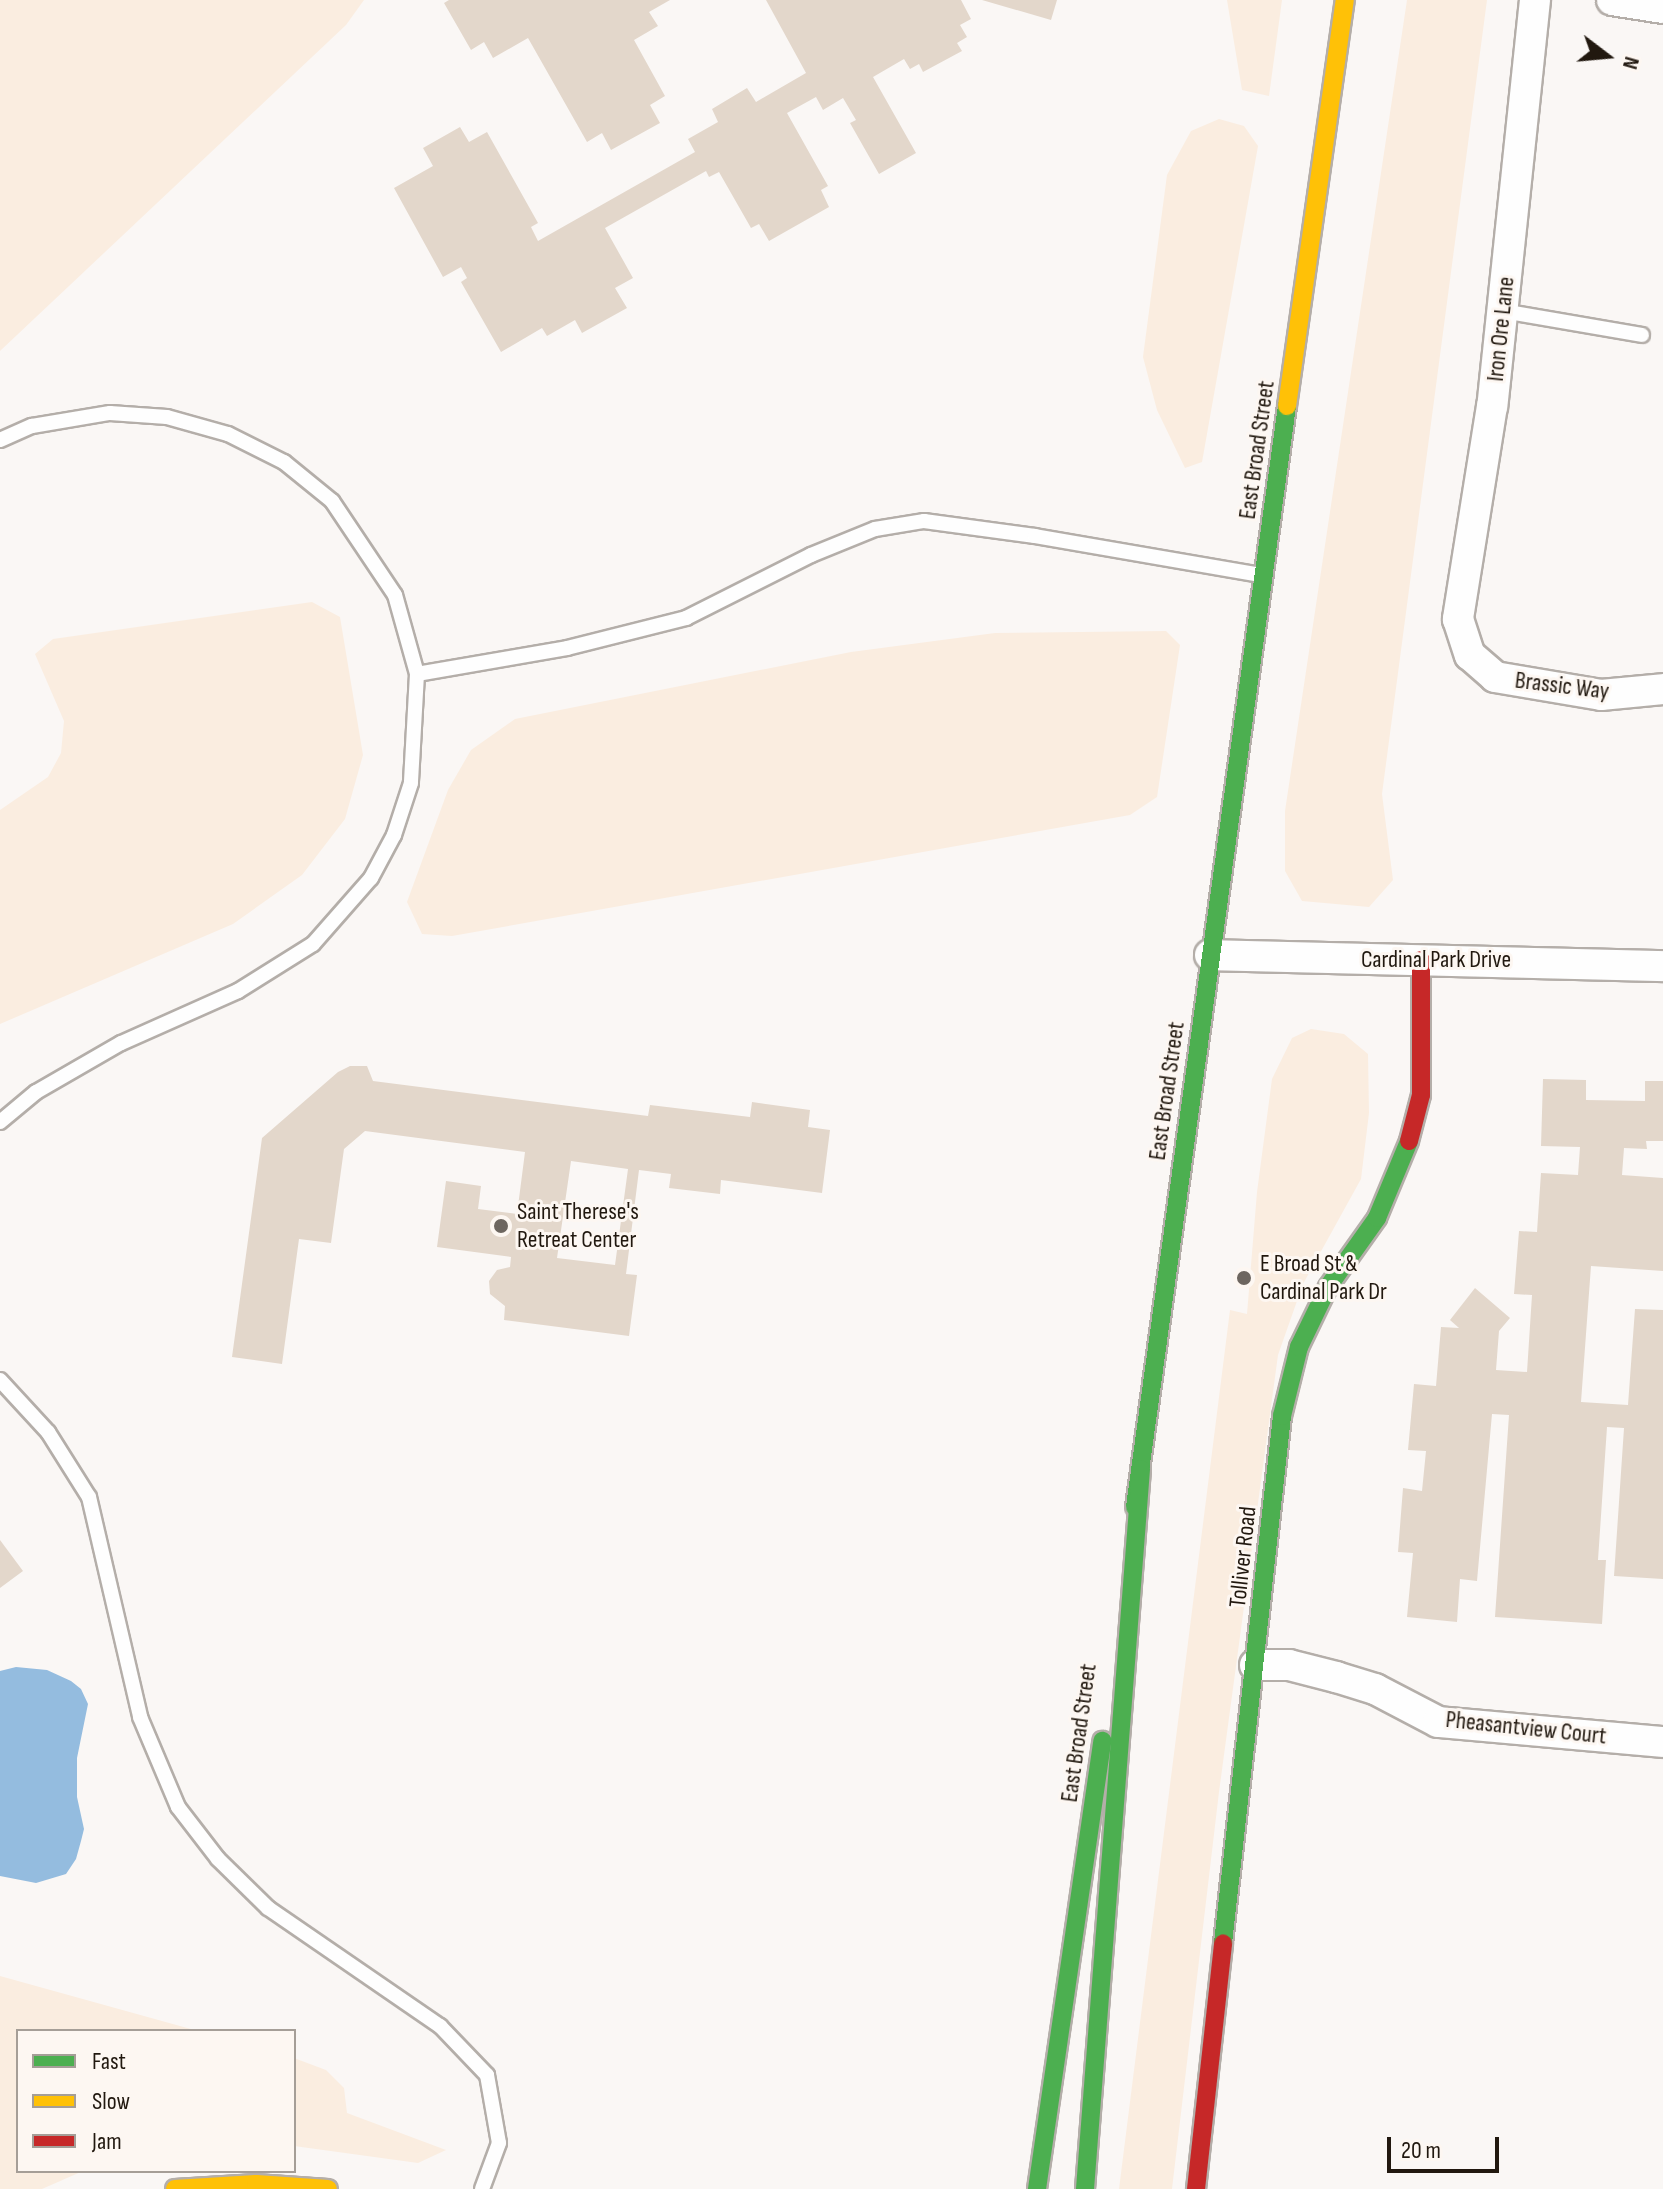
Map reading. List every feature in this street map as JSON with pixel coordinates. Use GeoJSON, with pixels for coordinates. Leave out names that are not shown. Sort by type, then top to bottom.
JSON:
{"type":"FeatureCollection","features":[{"type":"Feature","properties":{"kind":"main road","name":"East Broad Street"},"geometry":{"type":"LineString","coordinates":[[1037,2189],[1141,1469],[1345,0]]}},
{"type":"Feature","properties":{"kind":"main road","name":"Tolliver Road"},"geometry":{"type":"LineString","coordinates":[[1196,2189],[1282,1416],[1299,1347],[1328,1287],[1377,1218],[1415,1128],[1421,1095],[1421,960]]}},
{"type":"Feature","properties":{"kind":"main road"},"geometry":{"type":"LineString","coordinates":[[1085,2189],[1141,1469]]}},
{"type":"Feature","properties":{"kind":"main road"},"geometry":{"type":"LineString","coordinates":[[175,2189],[256,2184],[328,2189]]}},
{"type":"Feature","properties":{"kind":"street","name":"Iron Ore Lane"},"geometry":{"type":"LineString","coordinates":[[1470,655],[1458,619],[1461,584],[1492,406],[1535,0]]}},
{"type":"Feature","properties":{"kind":"street"},"geometry":{"type":"LineString","coordinates":[[1612,0],[1663,8]]}},
{"type":"Feature","properties":{"kind":"street","name":"Brassic Way"},"geometry":{"type":"LineString","coordinates":[[1470,655],[1495,677],[1524,684],[1601,695],[1663,689]]}},
{"type":"Feature","properties":{"kind":"street","name":"Cardinal Park Drive"},"geometry":{"type":"LineString","coordinates":[[1210,955],[1523,960],[1663,966]]}},
{"type":"Feature","properties":{"kind":"street","name":"Pheasantview Court"},"geometry":{"type":"LineString","coordinates":[[1255,1665],[1289,1665],[1375,1689],[1438,1722],[1663,1742]]}},
{"type":"Feature","properties":{"kind":"lane"},"geometry":{"type":"LineString","coordinates":[[1503,311],[1642,335]]}},
{"type":"Feature","properties":{"kind":"lane"},"geometry":{"type":"LineString","coordinates":[[0,440],[32,426],[110,413],[167,417],[228,434],[284,462],[332,501],[395,595],[417,674],[411,783],[394,835],[371,878],[313,944],[238,991],[121,1043],[36,1092],[0,1122]]}},
{"type":"Feature","properties":{"kind":"lane"},"geometry":{"type":"LineString","coordinates":[[417,674],[567,648],[686,618],[811,555],[875,529],[924,521],[1035,536],[1264,576]]}},
{"type":"Feature","properties":{"kind":"lane"},"geometry":{"type":"LineString","coordinates":[[0,1380],[48,1432],[89,1497],[140,1717],[178,1807],[218,1859],[268,1908],[440,2026],[487,2075],[499,2143],[482,2189]]}},
{"type":"Feature","properties":{"kind":"shaded area"},"geometry":{"type":"Polygon","coordinates":[[[0,0],[364,0],[346,25],[0,351],[0,0]]]}},
{"type":"Feature","properties":{"kind":"shaded area"},"geometry":{"type":"Polygon","coordinates":[[[1227,0],[1282,0],[1269,96],[1242,90],[1227,0]]]}},
{"type":"Feature","properties":{"kind":"shaded area"},"geometry":{"type":"Polygon","coordinates":[[[1407,0],[1487,0],[1382,794],[1393,880],[1369,907],[1302,901],[1285,871],[1285,811],[1407,0]]]}},
{"type":"Feature","properties":{"kind":"shaded area"},"geometry":{"type":"Polygon","coordinates":[[[1219,119],[1244,126],[1258,146],[1202,462],[1185,468],[1157,410],[1143,357],[1167,175],[1191,131],[1219,119]]]}},
{"type":"Feature","properties":{"kind":"shaded area"},"geometry":{"type":"Polygon","coordinates":[[[312,602],[340,617],[363,755],[345,819],[302,875],[233,924],[0,1024],[0,810],[48,777],[61,753],[64,721],[35,654],[53,639],[312,602]]]}},
{"type":"Feature","properties":{"kind":"shaded area"},"geometry":{"type":"Polygon","coordinates":[[[1166,631],[1180,645],[1157,797],[1130,815],[452,936],[422,934],[407,902],[448,790],[471,750],[515,719],[851,652],[995,633],[1166,631]]]}},
{"type":"Feature","properties":{"kind":"shaded area"},"geometry":{"type":"Polygon","coordinates":[[[1311,1029],[1344,1034],[1368,1054],[1369,1113],[1361,1179],[1303,1284],[1278,1355],[1219,1792],[1172,2189],[1119,2189],[1230,1310],[1247,1314],[1257,1192],[1272,1079],[1292,1038],[1311,1029]]]}},
{"type":"Feature","properties":{"kind":"shaded area"},"geometry":{"type":"Polygon","coordinates":[[[0,1976],[191,2029],[16,2029],[16,2173],[78,2173],[42,2189],[0,2189],[0,1976]]]}},
{"type":"Feature","properties":{"kind":"shaded area"},"geometry":{"type":"Polygon","coordinates":[[[296,2059],[326,2070],[344,2088],[347,2113],[446,2150],[418,2163],[296,2146],[296,2059]]]}},
{"type":"Feature","properties":{"kind":"water"},"geometry":{"type":"Polygon","coordinates":[[[16,1667],[47,1670],[71,1681],[81,1689],[88,1704],[77,1758],[77,1797],[84,1829],[76,1859],[66,1874],[36,1883],[0,1876],[0,1671],[16,1667]]]}},
{"type":"Feature","properties":{"kind":"building"},"geometry":{"type":"Polygon","coordinates":[[[449,0],[670,0],[649,12],[658,26],[634,40],[665,96],[650,105],[660,123],[611,150],[602,133],[587,142],[528,38],[493,58],[484,42],[471,50],[444,3],[449,0]]]}},
{"type":"Feature","properties":{"kind":"building"},"geometry":{"type":"Polygon","coordinates":[[[766,0],[961,0],[971,19],[960,25],[967,37],[957,43],[962,51],[923,72],[919,64],[910,69],[904,59],[873,77],[916,153],[879,174],[850,123],[856,120],[843,98],[823,110],[816,97],[787,113],[828,186],[821,190],[829,207],[769,241],[759,224],[751,228],[719,172],[709,177],[706,171],[605,228],[633,278],[615,288],[627,308],[582,333],[575,320],[547,336],[542,328],[501,352],[461,282],[467,278],[461,267],[443,277],[394,188],[433,166],[423,148],[460,127],[469,142],[487,132],[538,223],[531,227],[538,241],[695,152],[688,139],[718,122],[712,109],[747,88],[756,102],[806,73],[766,0]]]}},
{"type":"Feature","properties":{"kind":"building"},"geometry":{"type":"Polygon","coordinates":[[[982,0],[1057,0],[1051,20],[982,0]]]}},
{"type":"Feature","properties":{"kind":"building","name":"Saint Therese's Retreat Center"},"geometry":{"type":"Polygon","coordinates":[[[350,1066],[367,1066],[373,1081],[648,1116],[650,1105],[750,1117],[752,1102],[810,1110],[808,1127],[830,1130],[822,1193],[721,1180],[720,1194],[669,1188],[671,1174],[639,1170],[626,1274],[637,1275],[629,1336],[504,1320],[505,1306],[490,1294],[489,1281],[497,1270],[510,1267],[511,1257],[437,1247],[446,1181],[481,1186],[478,1209],[517,1214],[525,1152],[365,1131],[344,1149],[331,1243],[299,1239],[282,1364],[232,1357],[262,1138],[338,1072],[350,1066]],[[571,1161],[557,1258],[615,1265],[628,1169],[571,1161]]]}},
{"type":"Feature","properties":{"kind":"building"},"geometry":{"type":"Polygon","coordinates":[[[1543,1079],[1586,1080],[1586,1100],[1645,1101],[1645,1081],[1663,1081],[1663,1141],[1646,1141],[1647,1149],[1624,1148],[1622,1175],[1663,1178],[1663,1271],[1591,1266],[1581,1402],[1628,1405],[1635,1309],[1663,1310],[1663,1579],[1614,1576],[1624,1428],[1607,1427],[1598,1560],[1606,1560],[1602,1624],[1495,1617],[1509,1415],[1492,1414],[1477,1581],[1460,1579],[1457,1622],[1407,1617],[1413,1553],[1398,1552],[1403,1488],[1422,1491],[1426,1451],[1408,1450],[1414,1384],[1436,1386],[1441,1327],[1459,1328],[1450,1320],[1475,1288],[1510,1318],[1499,1331],[1496,1370],[1527,1372],[1532,1295],[1514,1294],[1519,1231],[1537,1232],[1541,1173],[1578,1175],[1580,1147],[1541,1146],[1543,1079]]]}},
{"type":"Feature","properties":{"kind":"building"},"geometry":{"type":"Polygon","coordinates":[[[0,1540],[23,1571],[0,1588],[0,1540]]]}},
{"type":"Feature","properties":{"kind":"traffic: fast"},"geometry":{"type":"LineString","coordinates":[[1135,1507],[1287,406]]}},
{"type":"Feature","properties":{"kind":"traffic: fast"},"geometry":{"type":"LineString","coordinates":[[1223,1943],[1282,1416],[1299,1347],[1328,1287],[1377,1218],[1409,1141]]}},
{"type":"Feature","properties":{"kind":"traffic: fast"},"geometry":{"type":"LineString","coordinates":[[1085,2189],[1141,1469]]}},
{"type":"Feature","properties":{"kind":"traffic: fast"},"geometry":{"type":"LineString","coordinates":[[1037,2189],[1102,1741]]}},
{"type":"Feature","properties":{"kind":"traffic: slow"},"geometry":{"type":"LineString","coordinates":[[1287,406],[1345,0]]}},
{"type":"Feature","properties":{"kind":"traffic: slow"},"geometry":{"type":"LineString","coordinates":[[175,2189],[256,2184],[328,2189]]}},
{"type":"Feature","properties":{"kind":"traffic: jam"},"geometry":{"type":"LineString","coordinates":[[1409,1141],[1421,1095],[1421,960]]}},
{"type":"Feature","properties":{"kind":"traffic: jam"},"geometry":{"type":"LineString","coordinates":[[1196,2189],[1223,1943]]}},
{"type":"Feature","properties":{"kind":"place","name":"Saint Therese's Retreat Center"},"geometry":{"type":"Point","coordinates":[501,1226]}},
{"type":"Feature","properties":{"kind":"place","name":"E Broad St & Cardinal Park Dr"},"geometry":{"type":"Point","coordinates":[1244,1278]}}]}
